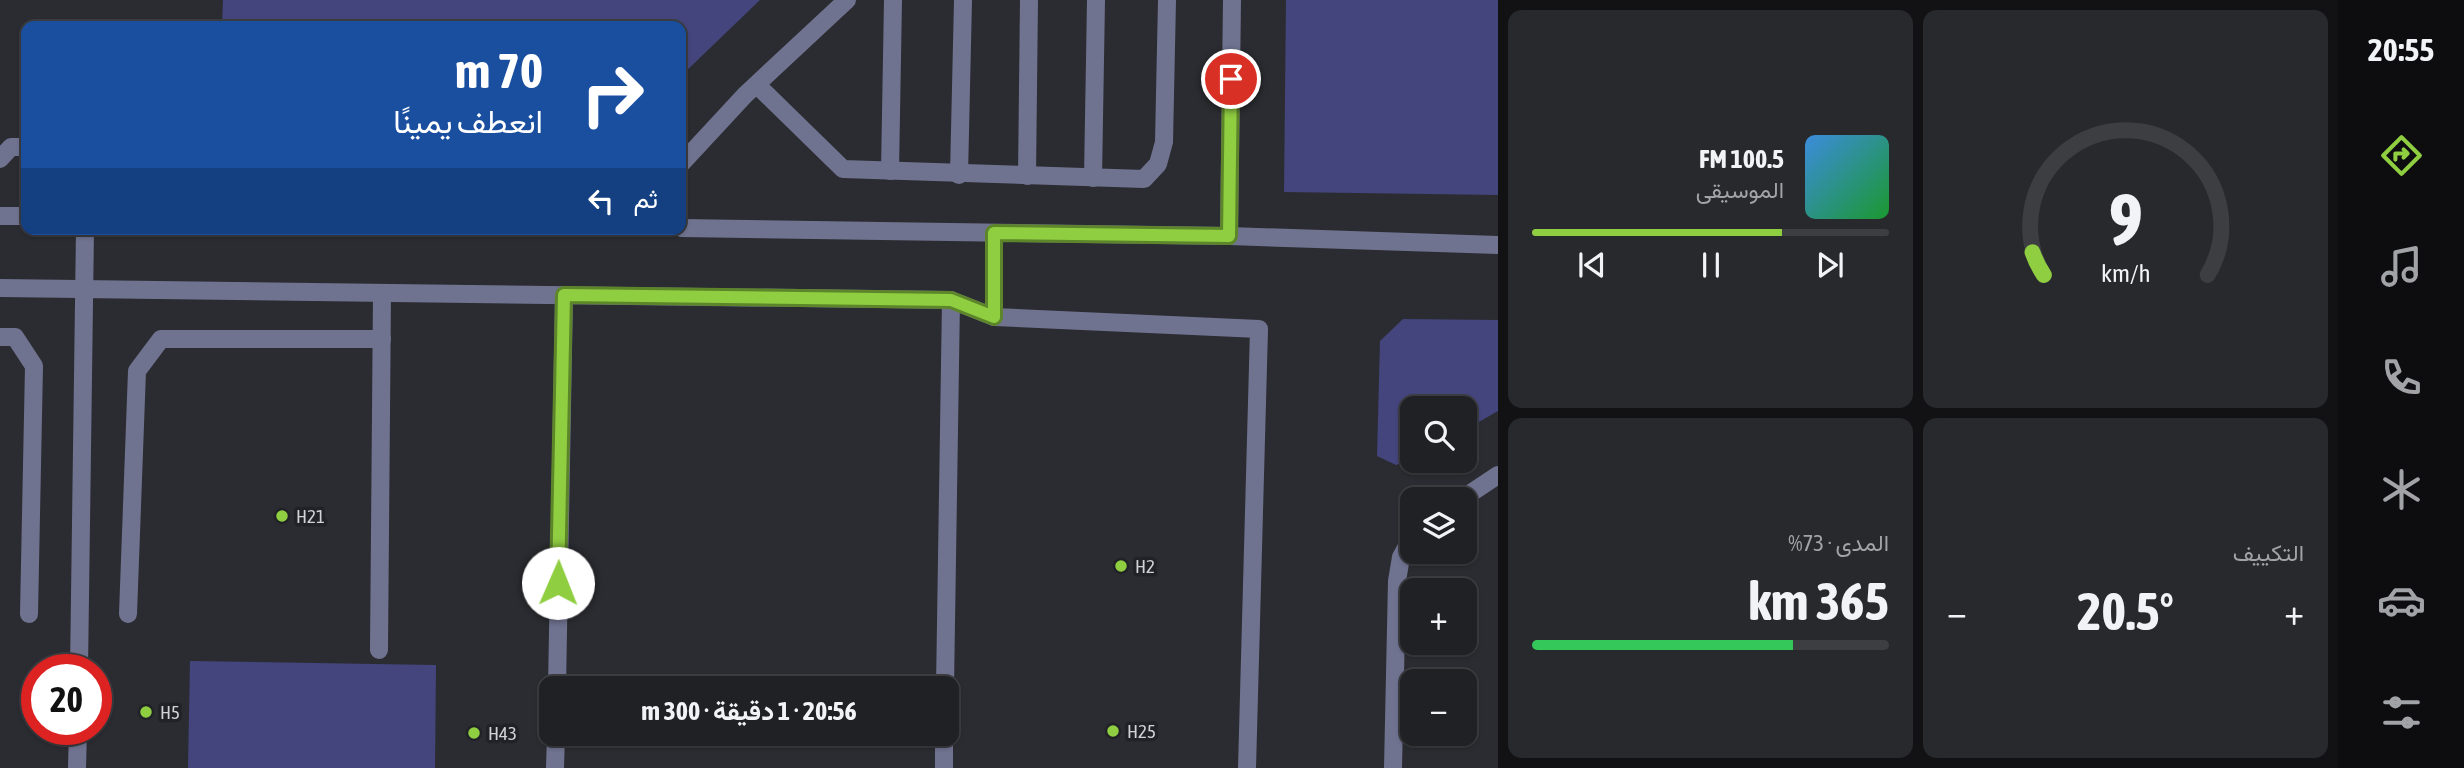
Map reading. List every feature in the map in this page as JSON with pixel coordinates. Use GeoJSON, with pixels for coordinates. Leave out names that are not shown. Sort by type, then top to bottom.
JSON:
{"type":"FeatureCollection","features":[{"type":"Feature","properties":{"kind":"street"},"geometry":{"type":"LineString","coordinates":[[686,158],[757,85],[847,0]]}},
{"type":"Feature","properties":{"kind":"street"},"geometry":{"type":"LineString","coordinates":[[890,171],[893,0]]}},
{"type":"Feature","properties":{"kind":"street"},"geometry":{"type":"LineString","coordinates":[[959,174],[962,0]]}},
{"type":"Feature","properties":{"kind":"street"},"geometry":{"type":"LineString","coordinates":[[1027,176],[1029,0]]}},
{"type":"Feature","properties":{"kind":"street"},"geometry":{"type":"LineString","coordinates":[[1093,178],[1096,0]]}},
{"type":"Feature","properties":{"kind":"street"},"geometry":{"type":"LineString","coordinates":[[757,85],[843,169],[1144,179],[1158,164],[1164,142],[1167,0]]}},
{"type":"Feature","properties":{"kind":"street"},"geometry":{"type":"LineString","coordinates":[[1229,236],[1233,0]]}},
{"type":"Feature","properties":{"kind":"street"},"geometry":{"type":"LineString","coordinates":[[0,159],[10,147],[21,147]]}},
{"type":"Feature","properties":{"kind":"street"},"geometry":{"type":"LineString","coordinates":[[0,216],[21,216]]}},
{"type":"Feature","properties":{"kind":"street"},"geometry":{"type":"LineString","coordinates":[[686,228],[1229,236],[1498,245]]}},
{"type":"Feature","properties":{"kind":"street"},"geometry":{"type":"LineString","coordinates":[[994,233],[994,317]]}},
{"type":"Feature","properties":{"kind":"street"},"geometry":{"type":"LineString","coordinates":[[79,654],[85,235]]}},
{"type":"Feature","properties":{"kind":"street"},"geometry":{"type":"LineString","coordinates":[[0,288],[951,300],[994,317],[1259,329],[1247,768]]}},
{"type":"Feature","properties":{"kind":"street"},"geometry":{"type":"LineString","coordinates":[[379,650],[382,293]]}},
{"type":"Feature","properties":{"kind":"street"},"geometry":{"type":"LineString","coordinates":[[556,676],[564,295]]}},
{"type":"Feature","properties":{"kind":"street"},"geometry":{"type":"LineString","coordinates":[[945,676],[951,300]]}},
{"type":"Feature","properties":{"kind":"street"},"geometry":{"type":"LineString","coordinates":[[0,337],[15,337],[34,366],[29,614]]}},
{"type":"Feature","properties":{"kind":"street"},"geometry":{"type":"LineString","coordinates":[[128,614],[137,371],[161,340],[382,339]]}},
{"type":"Feature","properties":{"kind":"street"},"geometry":{"type":"LineString","coordinates":[[1477,489],[1498,475]]}},
{"type":"Feature","properties":{"kind":"street"},"geometry":{"type":"LineString","coordinates":[[1393,768],[1396,581],[1400,562]]}},
{"type":"Feature","properties":{"kind":"street"},"geometry":{"type":"LineString","coordinates":[[77,768],[78,745]]}},
{"type":"Feature","properties":{"kind":"street"},"geometry":{"type":"LineString","coordinates":[[555,768],[556,746]]}},
{"type":"Feature","properties":{"kind":"street"},"geometry":{"type":"LineString","coordinates":[[944,746],[944,768]]}},
{"type":"Feature","properties":{"kind":"shaded area"},"geometry":{"type":"Polygon","coordinates":[[[223,0],[760,0],[686,71],[686,21],[222,21],[223,0]]]}},
{"type":"Feature","properties":{"kind":"shaded area"},"geometry":{"type":"Polygon","coordinates":[[[1286,0],[1498,0],[1498,195],[1284,192],[1286,0]]]}},
{"type":"Feature","properties":{"kind":"shaded area"},"geometry":{"type":"Polygon","coordinates":[[[1403,319],[1498,320],[1498,411],[1477,423],[1477,396],[1400,396],[1400,464],[1396,465],[1377,456],[1380,341],[1403,319]]]}},
{"type":"Feature","properties":{"kind":"shaded area"},"geometry":{"type":"Polygon","coordinates":[[[190,661],[436,665],[435,768],[188,768],[190,661]]]}},
{"type":"Feature","properties":{"kind":"place","name":"H21"},"geometry":{"type":"Point","coordinates":[282,516]}},
{"type":"Feature","properties":{"kind":"place","name":"H2"},"geometry":{"type":"Point","coordinates":[1121,566]}},
{"type":"Feature","properties":{"kind":"place","name":"H5"},"geometry":{"type":"Point","coordinates":[146,712]}},
{"type":"Feature","properties":{"kind":"place","name":"H25"},"geometry":{"type":"Point","coordinates":[1113,731]}},
{"type":"Feature","properties":{"kind":"place","name":"H43"},"geometry":{"type":"Point","coordinates":[474,733]}},
{"type":"Feature","properties":{"kind":"route"},"geometry":{"type":"LineString","coordinates":[[558,583],[564,295],[951,300],[994,317],[994,233],[1229,236],[1231,79]]}}]}
